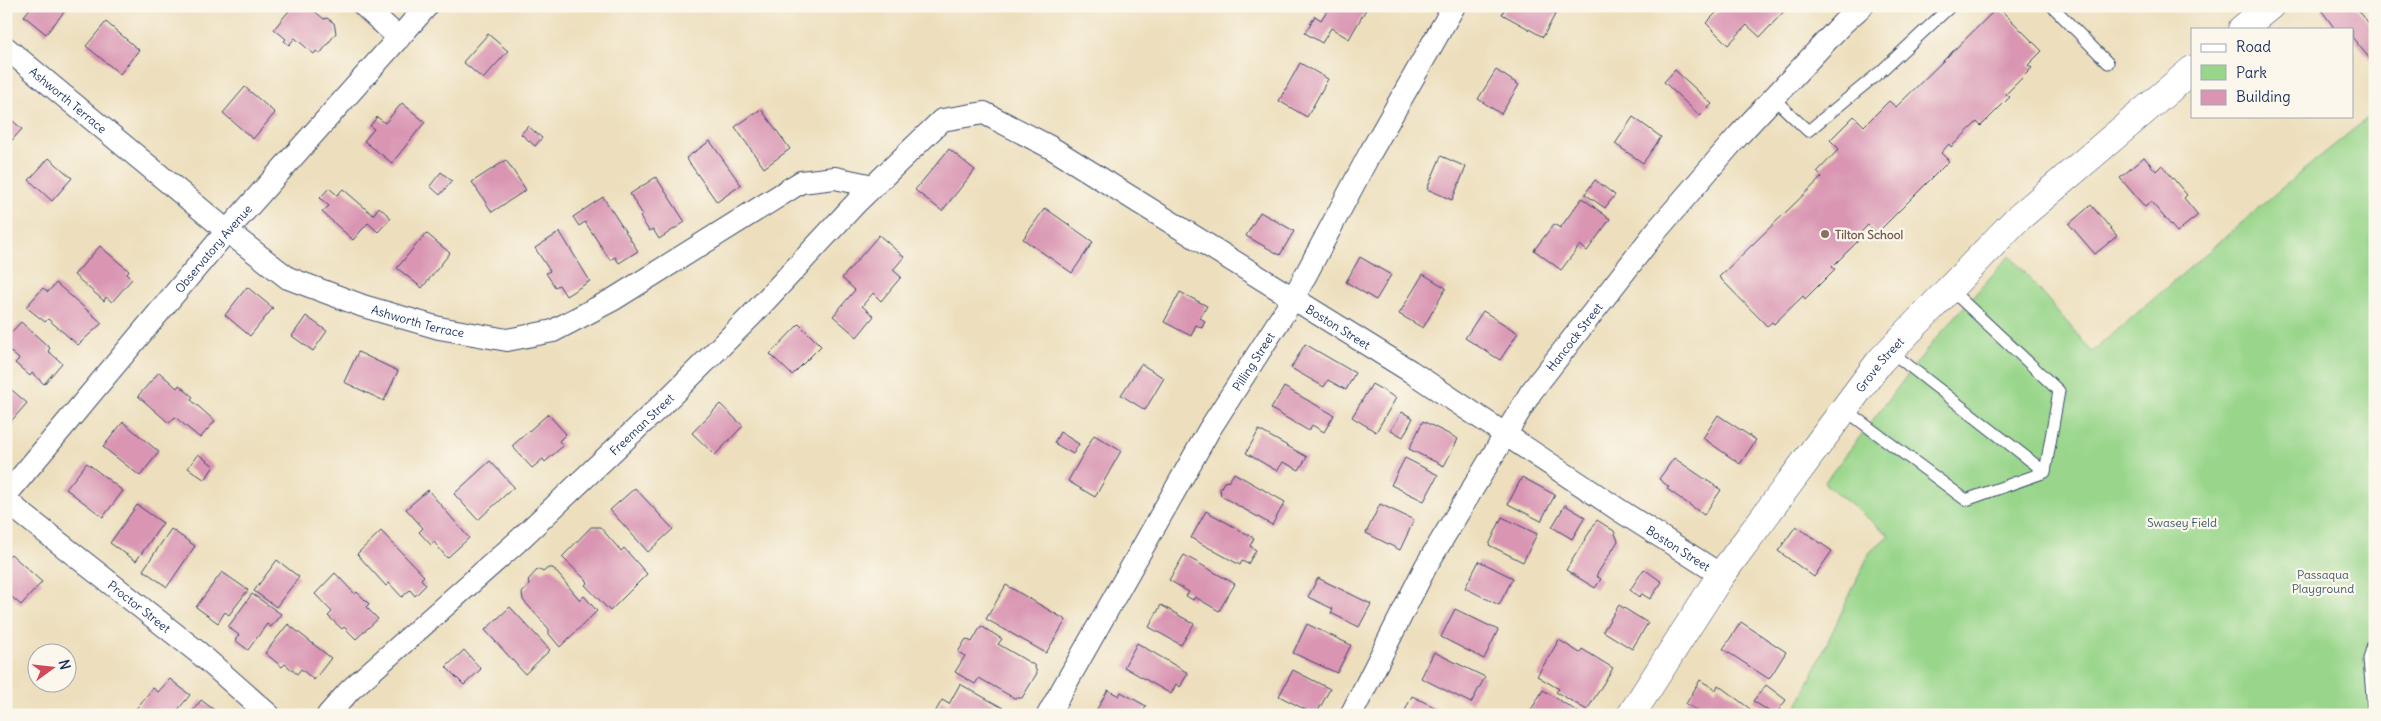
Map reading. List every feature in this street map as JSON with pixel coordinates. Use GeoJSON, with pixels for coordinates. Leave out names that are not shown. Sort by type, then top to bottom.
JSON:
{"type":"FeatureCollection","features":[{"type":"Feature","properties":{"kind":"street"},"geometry":{"type":"LineString","coordinates":[[364,6],[400,38]]}},
{"type":"Feature","properties":{"kind":"street","name":"Observatory Avenue"},"geometry":{"type":"LineString","coordinates":[[6,495],[227,231],[427,6]]}},
{"type":"Feature","properties":{"kind":"street","name":"Pilling Street"},"geometry":{"type":"LineString","coordinates":[[1048,715],[1209,430],[1293,299],[1369,155],[1454,6]]}},
{"type":"Feature","properties":{"kind":"street","name":"Hancock Street"},"geometry":{"type":"LineString","coordinates":[[1351,715],[1426,566],[1532,392],[1657,230],[1773,98],[1843,23],[1862,6]]}},
{"type":"Feature","properties":{"kind":"street"},"geometry":{"type":"LineString","coordinates":[[2243,28],[2270,6]]}},
{"type":"Feature","properties":{"kind":"street","name":"Ashworth Terrace"},"geometry":{"type":"LineString","coordinates":[[6,48],[227,231],[288,278],[363,306],[439,328],[507,340],[553,331],[614,299],[801,182],[835,178],[873,186]]}},
{"type":"Feature","properties":{"kind":"street","name":"Grove Street"},"geometry":{"type":"LineString","coordinates":[[1631,715],[1722,575],[1844,409],[1890,351],[2015,221],[2191,71]]}},
{"type":"Feature","properties":{"kind":"street","name":"Boston Street"},"geometry":{"type":"LineString","coordinates":[[942,120],[984,113],[1058,152],[1507,434],[1619,510],[1722,575]]}},
{"type":"Feature","properties":{"kind":"street","name":"Freeman Street"},"geometry":{"type":"LineString","coordinates":[[328,715],[350,690],[517,542],[672,394],[751,316],[873,186],[942,120]]}},
{"type":"Feature","properties":{"kind":"street","name":"Proctor Street"},"geometry":{"type":"LineString","coordinates":[[6,501],[199,653],[269,715]]}},
{"type":"Feature","properties":{"kind":"lane"},"geometry":{"type":"LineString","coordinates":[[1773,98],[1808,131],[1880,72],[1951,6]]}},
{"type":"Feature","properties":{"kind":"lane"},"geometry":{"type":"LineString","coordinates":[[2052,6],[2108,63]]}},
{"type":"Feature","properties":{"kind":"lane"},"geometry":{"type":"LineString","coordinates":[[1950,289],[2059,391],[2045,472]]}},
{"type":"Feature","properties":{"kind":"lane"},"geometry":{"type":"LineString","coordinates":[[1890,351],[2045,472]]}},
{"type":"Feature","properties":{"kind":"lane"},"geometry":{"type":"LineString","coordinates":[[1844,409],[1966,500],[2045,472]]}},
{"type":"Feature","properties":{"kind":"lane"},"geometry":{"type":"LineString","coordinates":[[2375,637],[2369,659],[2372,709],[2375,715]]}},
{"type":"Feature","properties":{"kind":"green space","name":"Swasey Field"},"geometry":{"type":"Polygon","coordinates":[[[2375,112],[2375,715],[1793,715],[1870,552],[1889,535],[1824,483],[1933,342],[2010,255],[2092,352],[2290,181],[2375,112]]]}},
{"type":"Feature","properties":{"kind":"building"},"geometry":{"type":"Polygon","coordinates":[[[32,6],[69,6],[46,34],[24,16],[32,6]]]}},
{"type":"Feature","properties":{"kind":"building"},"geometry":{"type":"Polygon","coordinates":[[[293,6],[298,6],[304,11],[308,6],[324,19],[327,18],[334,23],[336,33],[320,54],[316,51],[314,54],[295,38],[289,45],[284,41],[286,39],[274,29],[293,6]]]}},
{"type":"Feature","properties":{"kind":"building"},"geometry":{"type":"Polygon","coordinates":[[[1330,6],[1368,6],[1349,39],[1331,28],[1322,43],[1305,33],[1315,16],[1321,20],[1330,6]]]}},
{"type":"Feature","properties":{"kind":"building"},"geometry":{"type":"Polygon","coordinates":[[[1506,6],[1559,7],[1543,37],[1502,14],[1506,6]]]}},
{"type":"Feature","properties":{"kind":"building"},"geometry":{"type":"Polygon","coordinates":[[[1723,6],[1731,6],[1736,11],[1741,6],[1788,7],[1760,37],[1747,25],[1728,45],[1706,23],[1723,6]]]}},
{"type":"Feature","properties":{"kind":"building"},"geometry":{"type":"Polygon","coordinates":[[[2328,6],[2355,6],[2375,31],[2375,65],[2354,39],[2354,28],[2334,28],[2322,11],[2328,6]]]}},
{"type":"Feature","properties":{"kind":"building"},"geometry":{"type":"Polygon","coordinates":[[[1998,7],[2042,51],[2028,65],[2032,68],[2006,94],[2010,97],[1981,126],[1977,122],[1951,147],[1949,144],[1941,153],[1949,161],[1877,233],[1868,225],[1857,236],[1860,239],[1832,267],[1835,269],[1805,299],[1803,296],[1774,324],[1772,322],[1767,326],[1719,277],[1822,177],[1817,172],[1839,149],[1830,140],[1854,116],[1864,126],[1889,101],[1896,107],[1998,7]]]}},
{"type":"Feature","properties":{"kind":"building"},"geometry":{"type":"Polygon","coordinates":[[[106,22],[139,50],[120,74],[86,46],[106,22]]]}},
{"type":"Feature","properties":{"kind":"building"},"geometry":{"type":"Polygon","coordinates":[[[488,34],[508,51],[483,79],[463,62],[488,34]]]}},
{"type":"Feature","properties":{"kind":"building"},"geometry":{"type":"Polygon","coordinates":[[[1300,63],[1328,79],[1307,117],[1279,101],[1300,63]]]}},
{"type":"Feature","properties":{"kind":"building"},"geometry":{"type":"Polygon","coordinates":[[[1496,70],[1519,85],[1501,114],[1478,99],[1496,70]]]}},
{"type":"Feature","properties":{"kind":"building"},"geometry":{"type":"Polygon","coordinates":[[[1675,70],[1712,104],[1700,116],[1664,82],[1675,70]]]}},
{"type":"Feature","properties":{"kind":"building"},"geometry":{"type":"Polygon","coordinates":[[[245,87],[275,113],[253,139],[223,113],[245,87]]]}},
{"type":"Feature","properties":{"kind":"building"},"geometry":{"type":"Polygon","coordinates":[[[402,103],[425,122],[392,163],[364,141],[374,129],[370,126],[377,117],[385,123],[402,103]]]}},
{"type":"Feature","properties":{"kind":"building"},"geometry":{"type":"Polygon","coordinates":[[[761,109],[790,149],[764,168],[735,127],[761,109]]]}},
{"type":"Feature","properties":{"kind":"building"},"geometry":{"type":"Polygon","coordinates":[[[6,115],[22,129],[6,147],[6,115]]]}},
{"type":"Feature","properties":{"kind":"building"},"geometry":{"type":"Polygon","coordinates":[[[1633,117],[1661,137],[1643,163],[1615,144],[1633,117]]]}},
{"type":"Feature","properties":{"kind":"building"},"geometry":{"type":"Polygon","coordinates":[[[528,126],[542,138],[535,146],[521,134],[528,126]]]}},
{"type":"Feature","properties":{"kind":"building"},"geometry":{"type":"Polygon","coordinates":[[[710,141],[741,185],[717,202],[686,158],[710,141]]]}},
{"type":"Feature","properties":{"kind":"building"},"geometry":{"type":"Polygon","coordinates":[[[949,149],[975,170],[942,211],[915,190],[949,149]]]}},
{"type":"Feature","properties":{"kind":"building"},"geometry":{"type":"Polygon","coordinates":[[[1441,156],[1466,167],[1452,200],[1427,189],[1441,156]]]}},
{"type":"Feature","properties":{"kind":"building"},"geometry":{"type":"Polygon","coordinates":[[[2144,157],[2156,171],[2162,165],[2187,195],[2184,198],[2198,215],[2177,232],[2151,202],[2145,207],[2120,178],[2144,157]]]}},
{"type":"Feature","properties":{"kind":"building"},"geometry":{"type":"Polygon","coordinates":[[[49,158],[72,178],[52,201],[29,180],[49,158]]]}},
{"type":"Feature","properties":{"kind":"building"},"geometry":{"type":"Polygon","coordinates":[[[506,160],[526,190],[492,212],[472,182],[506,160]]]}},
{"type":"Feature","properties":{"kind":"building"},"geometry":{"type":"Polygon","coordinates":[[[441,172],[452,181],[440,195],[430,186],[441,172]]]}},
{"type":"Feature","properties":{"kind":"building"},"geometry":{"type":"Polygon","coordinates":[[[656,177],[685,222],[659,239],[653,229],[649,231],[640,217],[643,215],[630,194],[656,177]]]}},
{"type":"Feature","properties":{"kind":"building"},"geometry":{"type":"Polygon","coordinates":[[[1595,180],[1615,195],[1605,208],[1585,194],[1595,180]]]}},
{"type":"Feature","properties":{"kind":"building"},"geometry":{"type":"Polygon","coordinates":[[[329,188],[337,195],[343,189],[373,215],[379,207],[391,218],[378,232],[368,223],[353,240],[322,212],[329,206],[320,198],[329,188]]]}},
{"type":"Feature","properties":{"kind":"building"},"geometry":{"type":"Polygon","coordinates":[[[603,197],[638,251],[619,263],[615,257],[610,260],[585,222],[579,226],[573,217],[603,197]]]}},
{"type":"Feature","properties":{"kind":"building"},"geometry":{"type":"Polygon","coordinates":[[[1582,198],[1610,219],[1587,251],[1580,245],[1561,270],[1534,250],[1554,224],[1560,228],[1582,198]]]}},
{"type":"Feature","properties":{"kind":"building"},"geometry":{"type":"Polygon","coordinates":[[[2091,205],[2117,236],[2095,254],[2069,224],[2091,205]]]}},
{"type":"Feature","properties":{"kind":"building"},"geometry":{"type":"Polygon","coordinates":[[[1045,208],[1093,242],[1072,273],[1023,239],[1045,208]]]}},
{"type":"Feature","properties":{"kind":"building"},"geometry":{"type":"Polygon","coordinates":[[[1260,212],[1294,231],[1280,255],[1246,236],[1260,212]]]}},
{"type":"Feature","properties":{"kind":"building"},"geometry":{"type":"Polygon","coordinates":[[[560,232],[590,281],[566,296],[559,285],[555,287],[546,273],[550,271],[535,248],[560,232]]]}},
{"type":"Feature","properties":{"kind":"building"},"geometry":{"type":"Polygon","coordinates":[[[426,233],[450,253],[422,288],[397,268],[426,233]]]}},
{"type":"Feature","properties":{"kind":"building"},"geometry":{"type":"Polygon","coordinates":[[[879,235],[904,257],[893,270],[901,277],[881,301],[873,293],[862,306],[874,316],[857,337],[833,316],[855,290],[842,278],[879,235]]]}},
{"type":"Feature","properties":{"kind":"building"},"geometry":{"type":"Polygon","coordinates":[[[100,246],[129,271],[127,274],[132,279],[112,302],[106,297],[104,301],[74,275],[100,246]]]}},
{"type":"Feature","properties":{"kind":"building"},"geometry":{"type":"Polygon","coordinates":[[[1360,257],[1391,275],[1376,300],[1346,282],[1360,257]]]}},
{"type":"Feature","properties":{"kind":"building"},"geometry":{"type":"Polygon","coordinates":[[[1423,274],[1446,288],[1423,328],[1399,314],[1423,274]]]}},
{"type":"Feature","properties":{"kind":"building"},"geometry":{"type":"Polygon","coordinates":[[[56,283],[102,323],[78,345],[48,319],[45,322],[26,307],[43,288],[48,292],[56,283]]]}},
{"type":"Feature","properties":{"kind":"building"},"geometry":{"type":"Polygon","coordinates":[[[247,287],[273,308],[250,336],[225,315],[247,287]]]}},
{"type":"Feature","properties":{"kind":"building"},"geometry":{"type":"Polygon","coordinates":[[[1180,292],[1207,306],[1200,318],[1205,321],[1202,328],[1196,325],[1191,336],[1164,322],[1180,292]]]}},
{"type":"Feature","properties":{"kind":"building"},"geometry":{"type":"Polygon","coordinates":[[[1483,311],[1518,333],[1500,360],[1465,338],[1483,311]]]}},
{"type":"Feature","properties":{"kind":"building"},"geometry":{"type":"Polygon","coordinates":[[[306,316],[327,331],[313,351],[292,336],[306,316]]]}},
{"type":"Feature","properties":{"kind":"building"},"geometry":{"type":"Polygon","coordinates":[[[21,322],[50,348],[48,351],[62,363],[44,384],[32,373],[30,376],[15,363],[19,359],[6,348],[6,338],[21,322]]]}},
{"type":"Feature","properties":{"kind":"building"},"geometry":{"type":"Polygon","coordinates":[[[799,324],[821,346],[792,375],[770,354],[799,324]]]}},
{"type":"Feature","properties":{"kind":"building"},"geometry":{"type":"Polygon","coordinates":[[[1305,344],[1355,373],[1346,390],[1328,380],[1324,387],[1291,368],[1305,344]]]}},
{"type":"Feature","properties":{"kind":"building"},"geometry":{"type":"Polygon","coordinates":[[[358,352],[398,371],[384,401],[344,382],[358,352]]]}},
{"type":"Feature","properties":{"kind":"building"},"geometry":{"type":"Polygon","coordinates":[[[1141,364],[1164,378],[1145,410],[1121,395],[1141,364]]]}},
{"type":"Feature","properties":{"kind":"building"},"geometry":{"type":"Polygon","coordinates":[[[159,372],[177,388],[179,385],[193,397],[191,400],[215,421],[200,438],[175,417],[169,423],[138,396],[159,372]]]}},
{"type":"Feature","properties":{"kind":"building"},"geometry":{"type":"Polygon","coordinates":[[[1372,384],[1396,398],[1376,432],[1352,417],[1372,384]]]}},
{"type":"Feature","properties":{"kind":"building"},"geometry":{"type":"Polygon","coordinates":[[[6,385],[27,403],[6,427],[6,385]]]}},
{"type":"Feature","properties":{"kind":"building"},"geometry":{"type":"Polygon","coordinates":[[[1284,387],[1334,415],[1324,432],[1312,425],[1309,431],[1271,409],[1284,387]]]}},
{"type":"Feature","properties":{"kind":"building"},"geometry":{"type":"Polygon","coordinates":[[[720,404],[743,426],[715,455],[692,433],[720,404]]]}},
{"type":"Feature","properties":{"kind":"building"},"geometry":{"type":"Polygon","coordinates":[[[1402,412],[1413,418],[1403,437],[1391,430],[1402,412]]]}},
{"type":"Feature","properties":{"kind":"building"},"geometry":{"type":"Polygon","coordinates":[[[548,414],[566,434],[559,441],[563,446],[545,462],[543,459],[532,468],[512,446],[548,414]]]}},
{"type":"Feature","properties":{"kind":"building"},"geometry":{"type":"Polygon","coordinates":[[[1718,415],[1756,440],[1740,464],[1703,438],[1718,415]]]}},
{"type":"Feature","properties":{"kind":"building"},"geometry":{"type":"Polygon","coordinates":[[[1423,421],[1458,439],[1444,466],[1409,449],[1423,421]]]}},
{"type":"Feature","properties":{"kind":"building"},"geometry":{"type":"Polygon","coordinates":[[[123,422],[159,452],[140,476],[103,447],[123,422]]]}},
{"type":"Feature","properties":{"kind":"building"},"geometry":{"type":"Polygon","coordinates":[[[1259,430],[1307,457],[1299,470],[1283,462],[1277,471],[1246,453],[1259,430]]]}},
{"type":"Feature","properties":{"kind":"building"},"geometry":{"type":"Polygon","coordinates":[[[1060,432],[1079,444],[1073,454],[1054,443],[1060,432]]]}},
{"type":"Feature","properties":{"kind":"building"},"geometry":{"type":"Polygon","coordinates":[[[1094,435],[1121,451],[1095,497],[1068,481],[1094,435]]]}},
{"type":"Feature","properties":{"kind":"building"},"geometry":{"type":"Polygon","coordinates":[[[198,454],[214,466],[205,480],[188,468],[198,454]]]}},
{"type":"Feature","properties":{"kind":"building"},"geometry":{"type":"Polygon","coordinates":[[[1405,458],[1438,475],[1424,501],[1391,485],[1405,458]]]}},
{"type":"Feature","properties":{"kind":"building"},"geometry":{"type":"Polygon","coordinates":[[[1674,458],[1721,490],[1704,515],[1667,489],[1669,487],[1659,479],[1674,458]]]}},
{"type":"Feature","properties":{"kind":"building"},"geometry":{"type":"Polygon","coordinates":[[[490,461],[514,487],[478,520],[454,494],[490,461]]]}},
{"type":"Feature","properties":{"kind":"building"},"geometry":{"type":"Polygon","coordinates":[[[87,463],[123,491],[103,517],[66,489],[87,463]]]}},
{"type":"Feature","properties":{"kind":"building"},"geometry":{"type":"Polygon","coordinates":[[[1234,473],[1285,502],[1272,525],[1221,496],[1220,489],[1224,482],[1229,481],[1234,473]]]}},
{"type":"Feature","properties":{"kind":"building"},"geometry":{"type":"Polygon","coordinates":[[[1522,477],[1555,495],[1541,521],[1508,504],[1522,477]]]}},
{"type":"Feature","properties":{"kind":"building"},"geometry":{"type":"Polygon","coordinates":[[[635,488],[673,529],[648,552],[610,510],[635,488]]]}},
{"type":"Feature","properties":{"kind":"building"},"geometry":{"type":"Polygon","coordinates":[[[428,490],[469,538],[447,558],[434,542],[431,545],[419,532],[423,528],[406,509],[428,490]]]}},
{"type":"Feature","properties":{"kind":"building"},"geometry":{"type":"Polygon","coordinates":[[[1380,504],[1414,520],[1400,550],[1366,533],[1380,504]]]}},
{"type":"Feature","properties":{"kind":"building"},"geometry":{"type":"Polygon","coordinates":[[[137,505],[163,523],[136,561],[110,543],[137,505]]]}},
{"type":"Feature","properties":{"kind":"building"},"geometry":{"type":"Polygon","coordinates":[[[1565,505],[1585,517],[1572,539],[1552,527],[1565,505]]]}},
{"type":"Feature","properties":{"kind":"building"},"geometry":{"type":"Polygon","coordinates":[[[1206,511],[1254,538],[1250,546],[1256,550],[1248,564],[1242,561],[1240,565],[1191,538],[1206,511]]]}},
{"type":"Feature","properties":{"kind":"building"},"geometry":{"type":"Polygon","coordinates":[[[1502,517],[1537,534],[1523,562],[1489,545],[1502,517]]]}},
{"type":"Feature","properties":{"kind":"building"},"geometry":{"type":"Polygon","coordinates":[[[1597,520],[1614,531],[1618,541],[1596,576],[1601,579],[1595,588],[1566,570],[1597,520]]]}},
{"type":"Feature","properties":{"kind":"building"},"geometry":{"type":"Polygon","coordinates":[[[1796,526],[1832,551],[1814,577],[1778,551],[1796,526]]]}},
{"type":"Feature","properties":{"kind":"building"},"geometry":{"type":"Polygon","coordinates":[[[591,527],[600,527],[621,551],[624,548],[647,574],[610,611],[585,585],[588,582],[562,557],[591,527]]]}},
{"type":"Feature","properties":{"kind":"building"},"geometry":{"type":"Polygon","coordinates":[[[171,529],[195,546],[167,587],[143,570],[171,529]]]}},
{"type":"Feature","properties":{"kind":"building"},"geometry":{"type":"Polygon","coordinates":[[[381,531],[424,576],[421,579],[426,585],[415,596],[410,590],[402,597],[389,583],[386,586],[357,554],[381,531]]]}},
{"type":"Feature","properties":{"kind":"building"},"geometry":{"type":"Polygon","coordinates":[[[11,554],[42,582],[21,605],[6,592],[6,559],[11,554]]]}},
{"type":"Feature","properties":{"kind":"building"},"geometry":{"type":"Polygon","coordinates":[[[1184,555],[1235,584],[1219,611],[1195,597],[1193,600],[1186,596],[1189,592],[1169,580],[1184,555]]]}},
{"type":"Feature","properties":{"kind":"building"},"geometry":{"type":"Polygon","coordinates":[[[277,560],[299,577],[276,607],[254,591],[277,560]]]}},
{"type":"Feature","properties":{"kind":"building"},"geometry":{"type":"Polygon","coordinates":[[[1479,561],[1513,578],[1499,605],[1465,588],[1479,561]]]}},
{"type":"Feature","properties":{"kind":"building"},"geometry":{"type":"Polygon","coordinates":[[[548,568],[553,568],[580,600],[584,596],[597,611],[560,647],[549,634],[549,629],[523,600],[522,593],[529,585],[528,580],[538,569],[543,572],[548,568]]]}},
{"type":"Feature","properties":{"kind":"building"},"geometry":{"type":"Polygon","coordinates":[[[1644,569],[1662,582],[1650,599],[1642,594],[1639,597],[1630,590],[1644,569]]]}},
{"type":"Feature","properties":{"kind":"building"},"geometry":{"type":"Polygon","coordinates":[[[222,572],[248,590],[229,615],[225,612],[218,623],[196,607],[222,572]]]}},
{"type":"Feature","properties":{"kind":"building"},"geometry":{"type":"Polygon","coordinates":[[[335,573],[355,594],[357,592],[369,604],[366,607],[378,619],[356,639],[344,627],[342,629],[328,616],[332,612],[315,594],[335,573]]]}},
{"type":"Feature","properties":{"kind":"building"},"geometry":{"type":"Polygon","coordinates":[[[1318,578],[1371,604],[1359,627],[1331,613],[1333,609],[1308,597],[1318,578]]]}},
{"type":"Feature","properties":{"kind":"building"},"geometry":{"type":"Polygon","coordinates":[[[1006,585],[1066,620],[1046,653],[986,619],[1006,585]]]}},
{"type":"Feature","properties":{"kind":"building"},"geometry":{"type":"Polygon","coordinates":[[[252,594],[281,614],[271,627],[267,624],[248,650],[235,640],[239,635],[228,627],[252,594]]]}},
{"type":"Feature","properties":{"kind":"building"},"geometry":{"type":"Polygon","coordinates":[[[1161,605],[1194,624],[1181,645],[1149,627],[1161,605]]]}},
{"type":"Feature","properties":{"kind":"building"},"geometry":{"type":"Polygon","coordinates":[[[1619,605],[1648,623],[1632,649],[1603,631],[1619,605]]]}},
{"type":"Feature","properties":{"kind":"building"},"geometry":{"type":"Polygon","coordinates":[[[510,607],[550,650],[525,674],[485,630],[510,607]]]}},
{"type":"Feature","properties":{"kind":"building"},"geometry":{"type":"Polygon","coordinates":[[[1455,609],[1498,630],[1484,659],[1441,637],[1455,609]]]}},
{"type":"Feature","properties":{"kind":"building"},"geometry":{"type":"Polygon","coordinates":[[[1741,622],[1786,652],[1769,679],[1723,649],[1741,622]]]}},
{"type":"Feature","properties":{"kind":"building"},"geometry":{"type":"Polygon","coordinates":[[[288,624],[331,658],[314,680],[301,669],[297,674],[285,664],[282,667],[265,653],[288,624]]]}},
{"type":"Feature","properties":{"kind":"building"},"geometry":{"type":"Polygon","coordinates":[[[1307,624],[1351,645],[1337,673],[1293,653],[1307,624]]]}},
{"type":"Feature","properties":{"kind":"building"},"geometry":{"type":"Polygon","coordinates":[[[981,626],[1002,639],[998,644],[1034,665],[1037,673],[1022,698],[1014,698],[979,678],[975,684],[955,672],[965,656],[958,652],[966,639],[972,642],[981,626]]]}},
{"type":"Feature","properties":{"kind":"building"},"geometry":{"type":"Polygon","coordinates":[[[1559,640],[1580,653],[1582,649],[1613,668],[1587,710],[1556,692],[1559,689],[1537,676],[1559,640]]]}},
{"type":"Feature","properties":{"kind":"building"},"geometry":{"type":"Polygon","coordinates":[[[1137,643],[1188,673],[1180,687],[1176,684],[1171,694],[1124,667],[1137,643]]]}},
{"type":"Feature","properties":{"kind":"building"},"geometry":{"type":"Polygon","coordinates":[[[464,650],[481,669],[464,685],[446,667],[464,650]]]}},
{"type":"Feature","properties":{"kind":"building"},"geometry":{"type":"Polygon","coordinates":[[[1434,652],[1485,677],[1471,703],[1421,678],[1434,652]]]}},
{"type":"Feature","properties":{"kind":"building"},"geometry":{"type":"Polygon","coordinates":[[[1293,670],[1330,689],[1316,715],[1279,696],[1293,670]]]}},
{"type":"Feature","properties":{"kind":"building"},"geometry":{"type":"Polygon","coordinates":[[[170,679],[190,695],[177,711],[183,715],[131,715],[153,688],[158,692],[170,679]]]}},
{"type":"Feature","properties":{"kind":"building"},"geometry":{"type":"Polygon","coordinates":[[[1700,680],[1716,690],[1718,685],[1757,714],[1698,715],[1699,711],[1686,704],[1700,680]]]}},
{"type":"Feature","properties":{"kind":"building"},"geometry":{"type":"Polygon","coordinates":[[[960,684],[1012,713],[1011,715],[934,714],[942,700],[949,704],[960,684]]]}},
{"type":"Feature","properties":{"kind":"building"},"geometry":{"type":"Polygon","coordinates":[[[1766,685],[1786,700],[1775,715],[1753,701],[1766,685]]]}},
{"type":"Feature","properties":{"kind":"building"},"geometry":{"type":"Polygon","coordinates":[[[1108,690],[1119,696],[1121,692],[1146,706],[1142,715],[1094,714],[1108,690]]]}},
{"type":"Feature","properties":{"kind":"building"},"geometry":{"type":"Polygon","coordinates":[[[1543,690],[1583,715],[1528,715],[1543,690]]]}},
{"type":"Feature","properties":{"kind":"building"},"geometry":{"type":"Polygon","coordinates":[[[1412,696],[1450,715],[1403,715],[1412,696]]]}},
{"type":"Feature","properties":{"kind":"building"},"geometry":{"type":"Polygon","coordinates":[[[201,700],[221,715],[190,715],[201,700]]]}},
{"type":"Feature","properties":{"kind":"place","name":"Tilton School"},"geometry":{"type":"Point","coordinates":[1825,234]}},
{"type":"Feature","properties":{"kind":"park label","name":"Passaqua Playground"},"geometry":{"type":"Point","coordinates":[2323,581]}}]}
